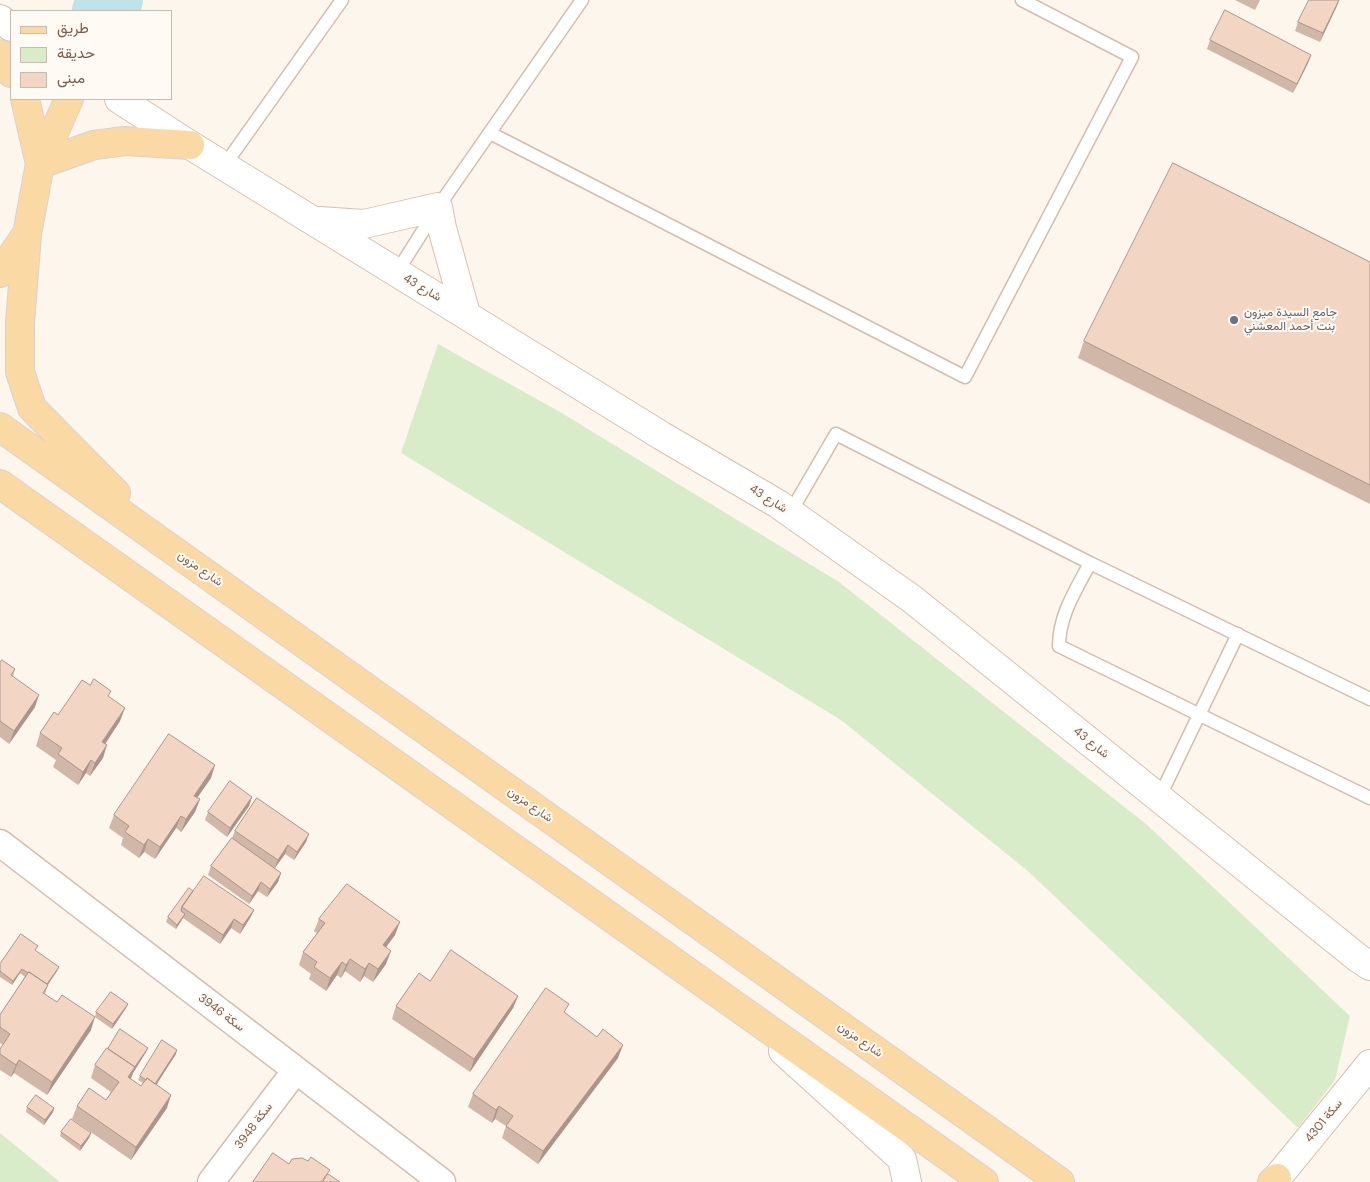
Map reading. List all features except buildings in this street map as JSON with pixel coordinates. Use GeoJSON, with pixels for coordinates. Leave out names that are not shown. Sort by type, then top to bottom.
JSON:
{"type":"FeatureCollection","features":[{"type":"Feature","properties":{"kind":"main road"},"geometry":{"type":"LineString","coordinates":[[0,54],[10,71]]}},
{"type":"Feature","properties":{"kind":"main road"},"geometry":{"type":"LineString","coordinates":[[25,100],[40,164]]}},
{"type":"Feature","properties":{"kind":"main road"},"geometry":{"type":"LineString","coordinates":[[69,100],[40,164],[27,234],[20,323],[20,372],[32,408],[91,469],[190,562]]}},
{"type":"Feature","properties":{"kind":"main road"},"geometry":{"type":"LineString","coordinates":[[40,164],[94,145],[125,141],[190,145]]}},
{"type":"Feature","properties":{"kind":"main road"},"geometry":{"type":"LineString","coordinates":[[0,273],[27,234]]}},
{"type":"Feature","properties":{"kind":"main road","name":"شارع مزون"},"geometry":{"type":"LineString","coordinates":[[0,427],[1060,1182]]}},
{"type":"Feature","properties":{"kind":"main road"},"geometry":{"type":"LineString","coordinates":[[0,484],[984,1182]]}},
{"type":"Feature","properties":{"kind":"main road"},"geometry":{"type":"LineString","coordinates":[[1037,1166],[1075,1182]]}},
{"type":"Feature","properties":{"kind":"street","name":"شارع 43"},"geometry":{"type":"LineString","coordinates":[[121,100],[224,166],[790,513],[912,599],[1370,966]]}},
{"type":"Feature","properties":{"kind":"street"},"geometry":{"type":"LineString","coordinates":[[313,220],[364,224],[438,207],[466,314]]}},
{"type":"Feature","properties":{"kind":"street","name":"سكة 3946"},"geometry":{"type":"LineString","coordinates":[[0,843],[442,1182]]}},
{"type":"Feature","properties":{"kind":"street"},"geometry":{"type":"LineString","coordinates":[[729,1001],[902,1159],[908,1182]]}},
{"type":"Feature","properties":{"kind":"street","name":"سكة 4301"},"geometry":{"type":"LineString","coordinates":[[1276,1181],[1370,1064]]}},
{"type":"Feature","properties":{"kind":"street","name":"سكة 3948"},"geometry":{"type":"LineString","coordinates":[[211,1182],[296,1070]]}},
{"type":"Feature","properties":{"kind":"lane"},"geometry":{"type":"LineString","coordinates":[[224,166],[342,0]]}},
{"type":"Feature","properties":{"kind":"lane"},"geometry":{"type":"LineString","coordinates":[[398,272],[438,207],[582,0]]}},
{"type":"Feature","properties":{"kind":"lane"},"geometry":{"type":"LineString","coordinates":[[490,133],[965,377],[1132,57],[1022,0]]}},
{"type":"Feature","properties":{"kind":"lane"},"geometry":{"type":"LineString","coordinates":[[790,513],[836,434],[1090,563],[1370,699]]}},
{"type":"Feature","properties":{"kind":"lane"},"geometry":{"type":"LineString","coordinates":[[1090,563],[1063,616],[1059,632],[1059,646],[1370,798]]}},
{"type":"Feature","properties":{"kind":"lane"},"geometry":{"type":"LineString","coordinates":[[1159,798],[1238,634]]}},
{"type":"Feature","properties":{"kind":"green space"},"geometry":{"type":"Polygon","coordinates":[[[438,344],[560,412],[839,582],[1146,824],[1350,1016],[1335,1080],[1298,1128],[1029,872],[841,720],[401,453],[438,344]]]}},
{"type":"Feature","properties":{"kind":"green space"},"geometry":{"type":"Polygon","coordinates":[[[0,1133],[60,1182],[0,1182],[0,1133]]]}},
{"type":"Feature","properties":{"kind":"waterway"},"geometry":{"type":"LineString","coordinates":[[100,10],[117,0]]}},
{"type":"Feature","properties":{"kind":"place","name":"جامع السيدة ميزون بنت أحمد المعشني"},"geometry":{"type":"Point","coordinates":[1234,320]}}]}
